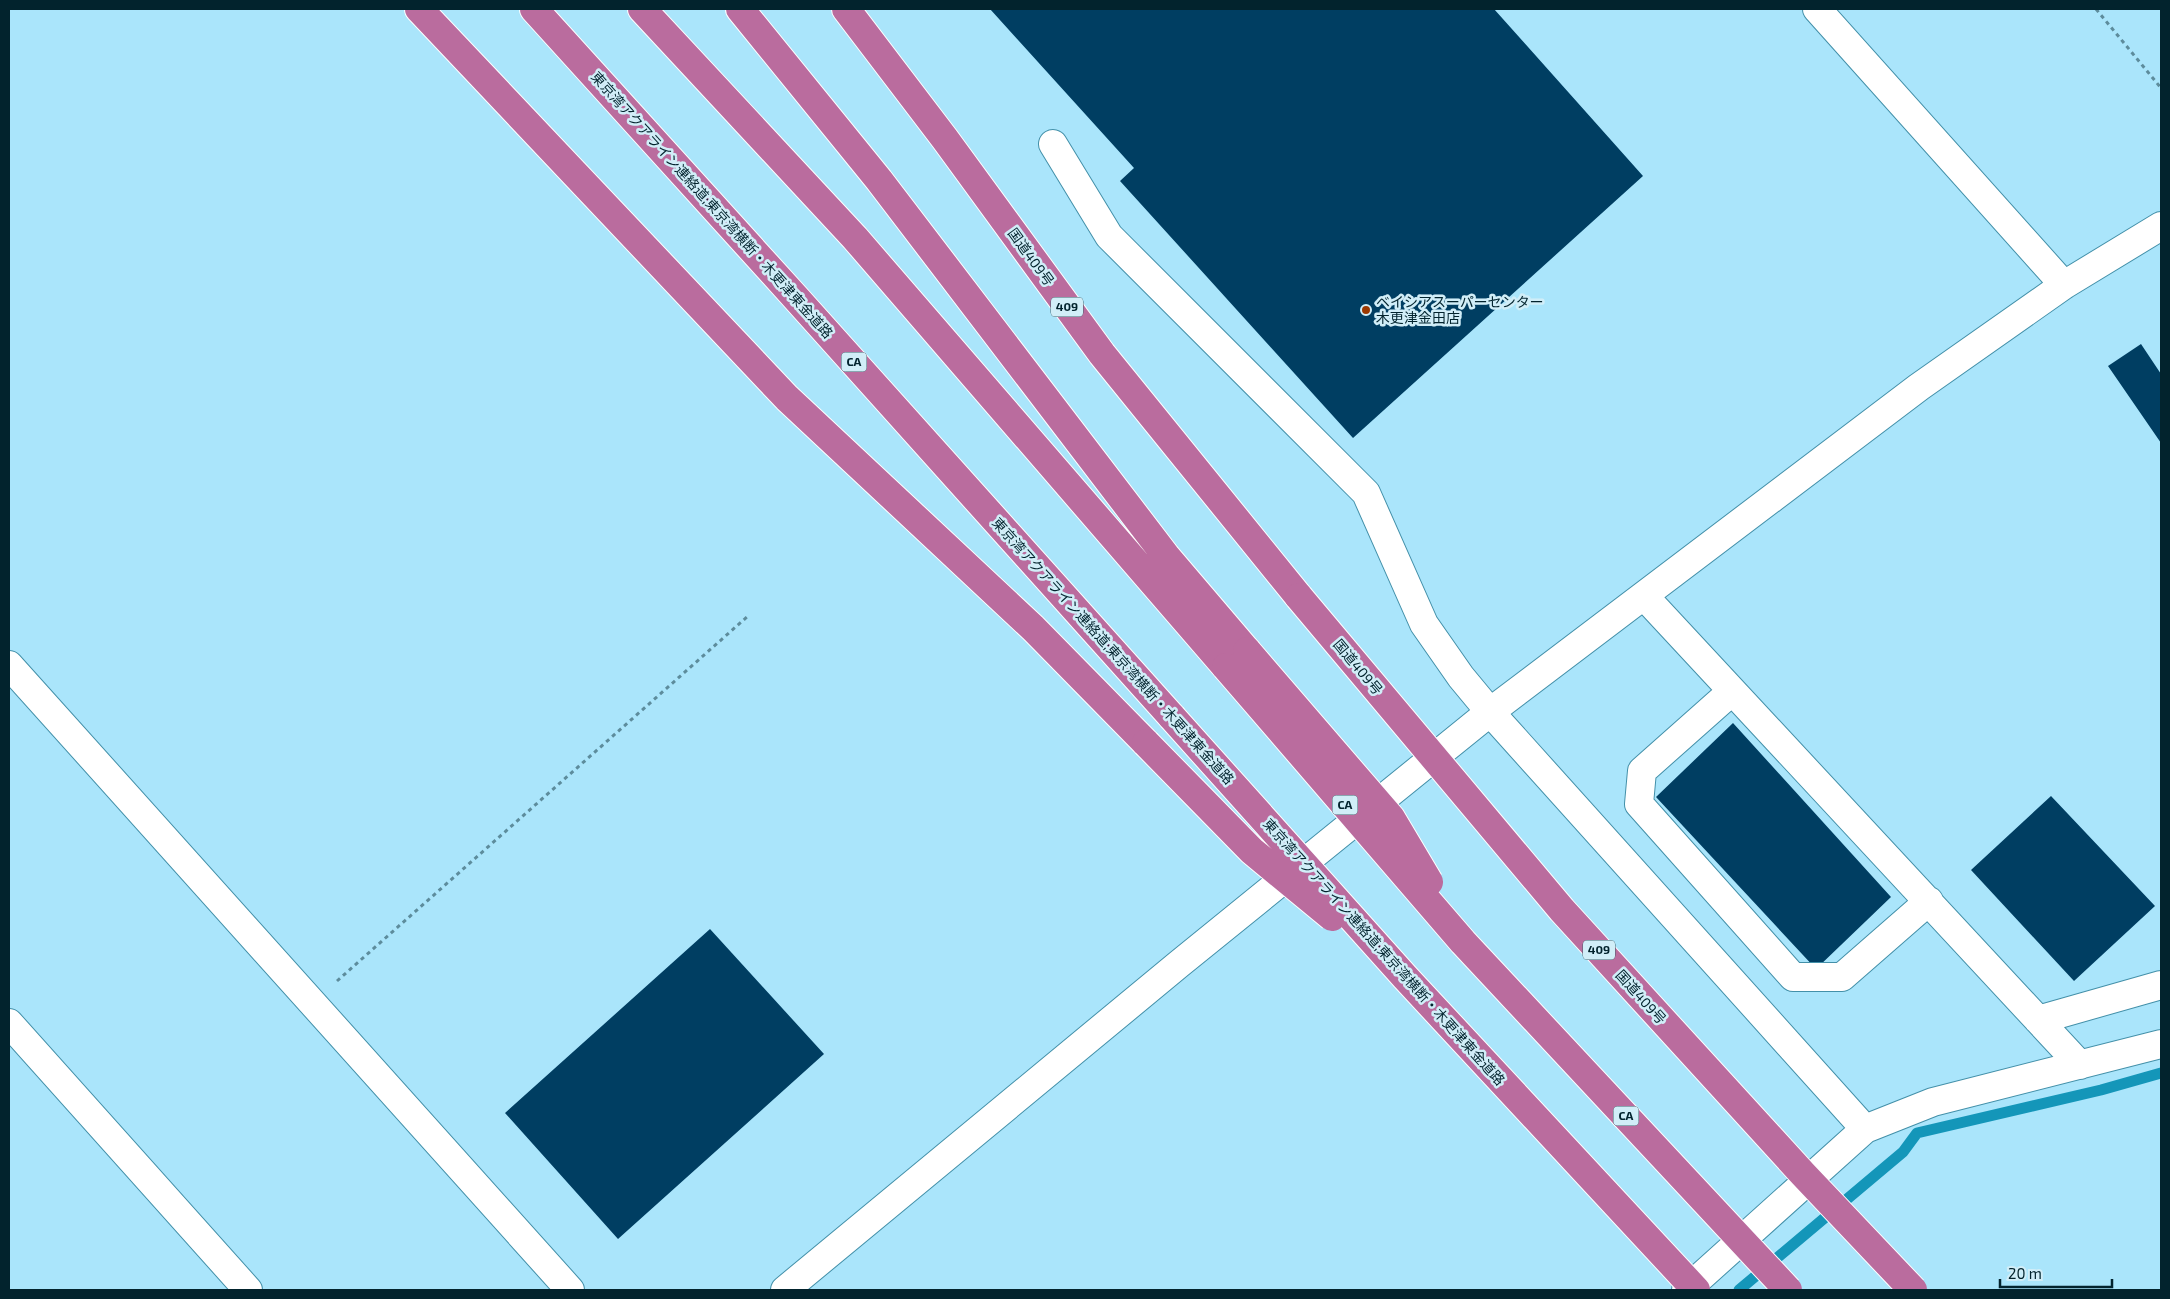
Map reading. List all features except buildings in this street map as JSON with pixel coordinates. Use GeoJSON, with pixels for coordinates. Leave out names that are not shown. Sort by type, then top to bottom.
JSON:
{"type":"FeatureCollection","features":[{"type":"Feature","properties":{"kind":"highway"},"geometry":{"type":"LineString","coordinates":[[419,9],[787,398],[1033,628],[1252,851],[1405,977]]}},
{"type":"Feature","properties":{"kind":"highway","name":"東京湾アクアライン連絡道;東京湾横断・木更津東金道路"},"geometry":{"type":"LineString","coordinates":[[534,9],[790,290],[1405,977],[1696,1290]]}},
{"type":"Feature","properties":{"kind":"highway","name":"CA"},"geometry":{"type":"LineString","coordinates":[[642,9],[855,238],[1463,942],[1788,1290]]}},
{"type":"Feature","properties":{"kind":"highway"},"geometry":{"type":"LineString","coordinates":[[740,9],[879,180],[1166,556],[1391,818],[1463,942]]}},
{"type":"Feature","properties":{"kind":"highway","name":"国道409号"},"geometry":{"type":"LineString","coordinates":[[846,9],[1102,354],[1299,597],[1562,910],[1803,1174],[1913,1290]]}},
{"type":"Feature","properties":{"kind":"street"},"geometry":{"type":"LineString","coordinates":[[1817,9],[2064,285]]}},
{"type":"Feature","properties":{"kind":"street"},"geometry":{"type":"LineString","coordinates":[[1053,144],[1109,236],[1366,494],[1424,624],[1461,677],[1490,712],[1865,1129]]}},
{"type":"Feature","properties":{"kind":"street"},"geometry":{"type":"LineString","coordinates":[[785,1290],[1179,964],[1490,712],[1645,597],[1919,387],[2064,285],[2161,226]]}},
{"type":"Feature","properties":{"kind":"street"},"geometry":{"type":"LineString","coordinates":[[1645,597],[1731,692],[1929,901],[2080,1066]]}},
{"type":"Feature","properties":{"kind":"street"},"geometry":{"type":"LineString","coordinates":[[9,666],[570,1290]]}},
{"type":"Feature","properties":{"kind":"street"},"geometry":{"type":"LineString","coordinates":[[1731,692],[1642,771],[1639,804],[1793,977],[1842,977],[1929,901]]}},
{"type":"Feature","properties":{"kind":"street"},"geometry":{"type":"LineString","coordinates":[[2038,1020],[2161,985]]}},
{"type":"Feature","properties":{"kind":"street"},"geometry":{"type":"LineString","coordinates":[[9,1023],[248,1290]]}},
{"type":"Feature","properties":{"kind":"street"},"geometry":{"type":"LineString","coordinates":[[1686,1290],[1865,1129],[1932,1102],[2161,1044]]}},
{"type":"Feature","properties":{"kind":"path"},"geometry":{"type":"LineString","coordinates":[[2096,9],[2161,88]]}},
{"type":"Feature","properties":{"kind":"path"},"geometry":{"type":"LineString","coordinates":[[312,1003],[748,616]]}},
{"type":"Feature","properties":{"kind":"waterway"},"geometry":{"type":"LineString","coordinates":[[1739,1290],[1903,1152],[1917,1133],[2101,1090],[2161,1073]]}},
{"type":"Feature","properties":{"kind":"place","name":"ベイシアスーパーセンター 木更津金田店"},"geometry":{"type":"Point","coordinates":[1366,310]}}]}
